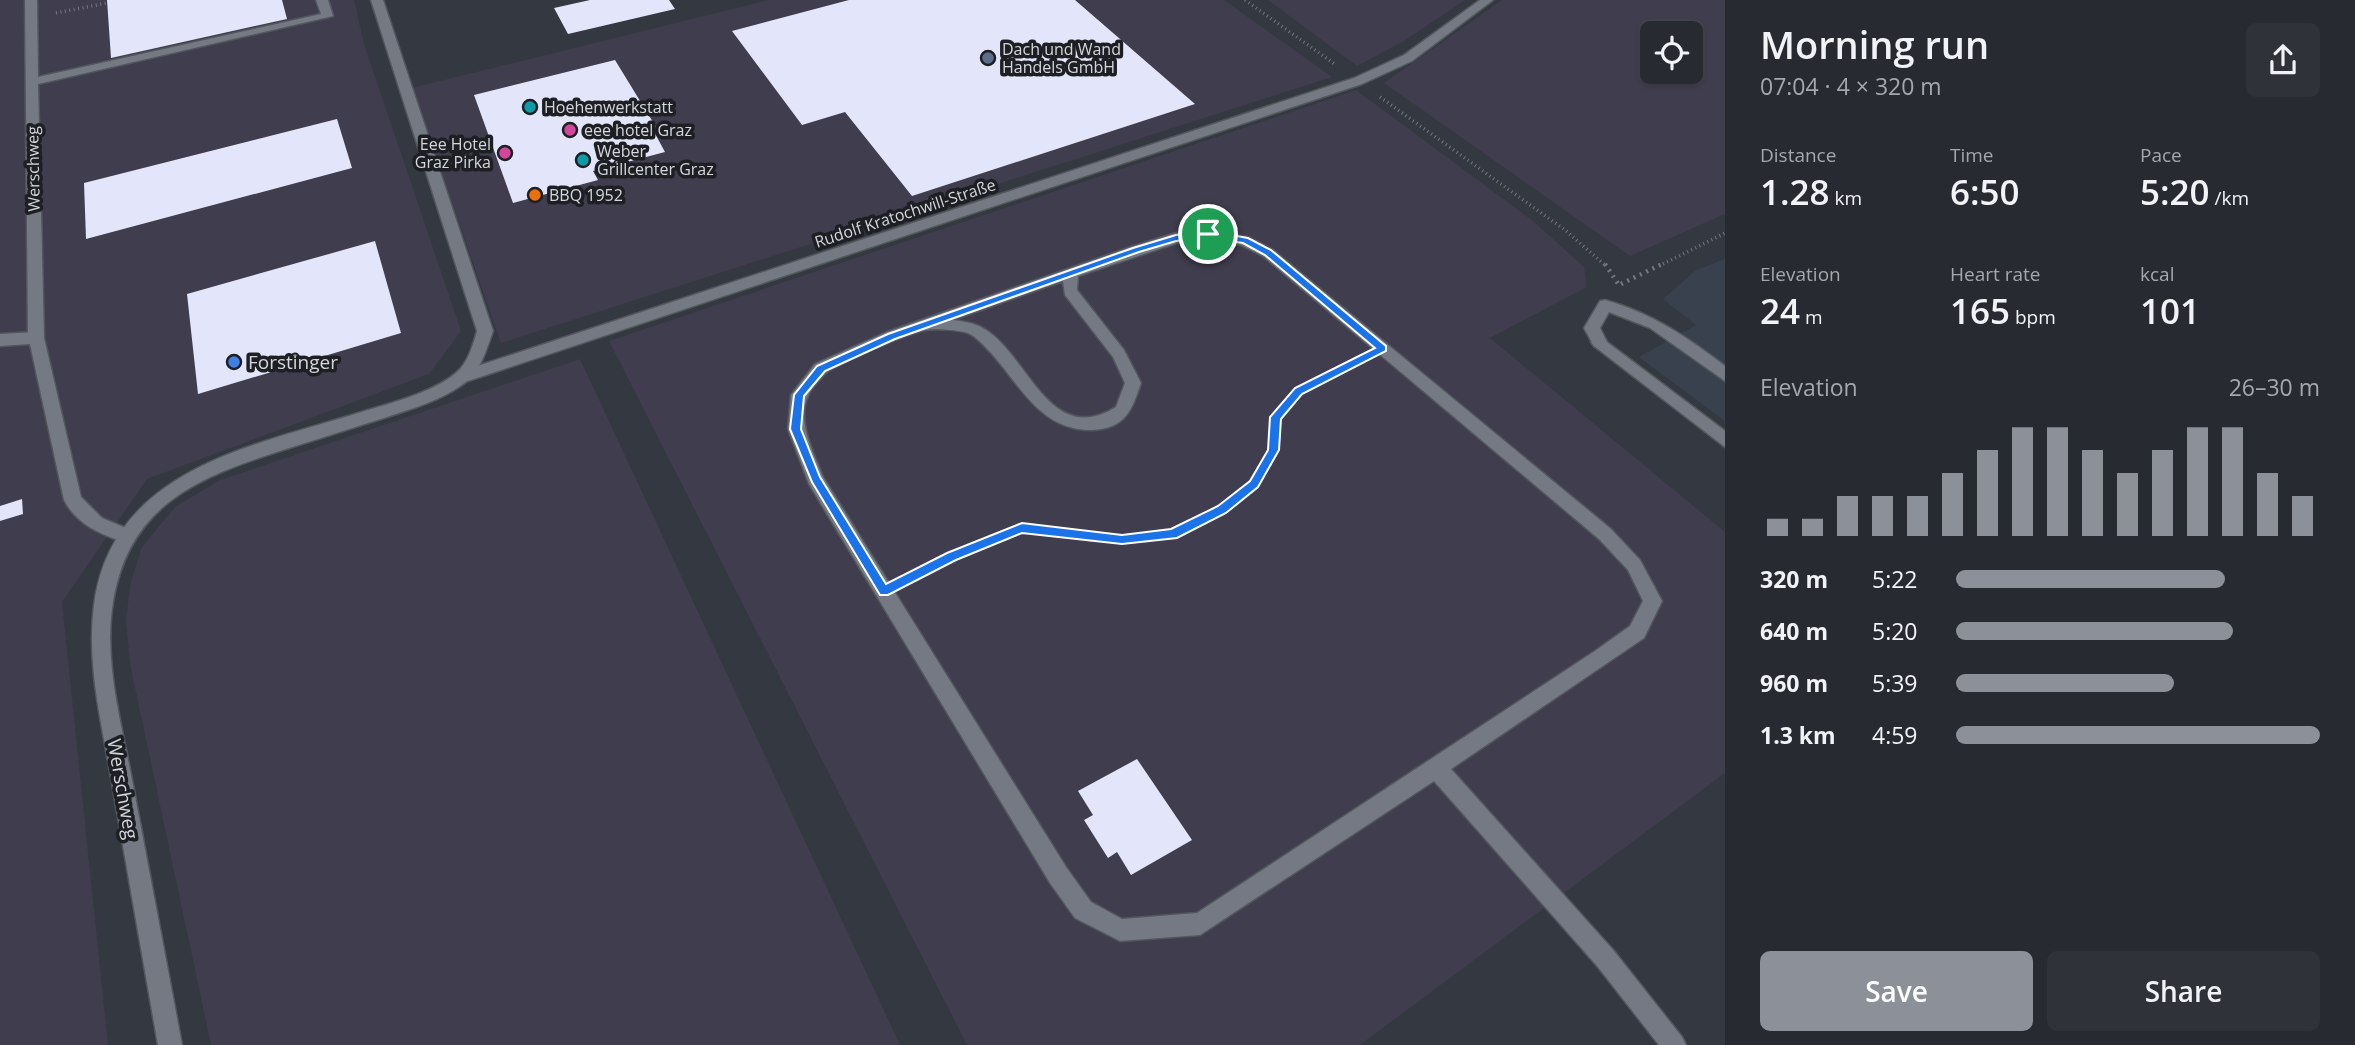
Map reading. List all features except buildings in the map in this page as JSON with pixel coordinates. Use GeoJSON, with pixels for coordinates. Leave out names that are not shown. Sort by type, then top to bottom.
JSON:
{"type":"FeatureCollection","features":[{"type":"Feature","properties":{"kind":"street","name":"Werschweg"},"geometry":{"type":"LineString","coordinates":[[31,0],[36,338],[72,500],[97,526],[127,536]]}},
{"type":"Feature","properties":{"kind":"street"},"geometry":{"type":"LineString","coordinates":[[31,82],[327,16],[322,0]]}},
{"type":"Feature","properties":{"kind":"street"},"geometry":{"type":"LineString","coordinates":[[377,0],[485,331],[477,356],[462,377]]}},
{"type":"Feature","properties":{"kind":"street","name":"Rudolf Kratochwill-Straße"},"geometry":{"type":"LineString","coordinates":[[462,377],[1358,81],[1408,58],[1487,0]]}},
{"type":"Feature","properties":{"kind":"street"},"geometry":{"type":"LineString","coordinates":[[1208,234],[1245,241],[1268,253],[1605,534],[1634,565],[1653,601],[1637,632],[1437,769],[1200,924],[1120,930],[1083,910],[1058,875],[884,592],[816,478],[796,429],[799,395],[821,368],[892,336],[1071,273],[1176,238],[1208,234]]}},
{"type":"Feature","properties":{"kind":"street"},"geometry":{"type":"LineString","coordinates":[[926,324],[974,329],[1006,358],[1040,405],[1071,423],[1100,423],[1123,411],[1133,383],[1119,354],[1070,291],[1071,273]]}},
{"type":"Feature","properties":{"kind":"street"},"geometry":{"type":"LineString","coordinates":[[1725,375],[1667,330],[1636,313],[1605,305],[1592,328],[1599,342],[1725,440]]}},
{"type":"Feature","properties":{"kind":"street"},"geometry":{"type":"LineString","coordinates":[[0,340],[36,338]]}},
{"type":"Feature","properties":{"kind":"street","name":"Werschweg"},"geometry":{"type":"LineString","coordinates":[[170,1045],[103,676],[99,630],[104,590],[119,546],[160,498],[189,478],[216,465],[395,408],[462,377]]}},
{"type":"Feature","properties":{"kind":"street"},"geometry":{"type":"LineString","coordinates":[[1437,769],[1606,959],[1674,1045]]}},
{"type":"Feature","properties":{"kind":"path"},"geometry":{"type":"LineString","coordinates":[[1245,0],[1565,230],[1603,261],[1620,284]]}},
{"type":"Feature","properties":{"kind":"path"},"geometry":{"type":"LineString","coordinates":[[31,18],[107,3]]}},
{"type":"Feature","properties":{"kind":"path"},"geometry":{"type":"LineString","coordinates":[[1605,305],[1620,284],[1725,233]]}},
{"type":"Feature","properties":{"kind":"path"},"geometry":{"type":"LineString","coordinates":[[884,592],[951,556],[1022,528],[1122,540],[1173,534],[1222,509],[1254,484],[1273,450],[1276,417],[1298,391],[1382,348]]}},
{"type":"Feature","properties":{"kind":"shaded area"},"geometry":{"type":"Polygon","coordinates":[[[0,0],[354,0],[364,44],[461,331],[429,374],[147,479],[62,602],[108,1045],[0,1045],[0,0]]]}},
{"type":"Feature","properties":{"kind":"shaded area"},"geometry":{"type":"Polygon","coordinates":[[[769,0],[1224,0],[1332,77],[501,343],[412,88],[769,0]]]}},
{"type":"Feature","properties":{"kind":"shaded area"},"geometry":{"type":"Polygon","coordinates":[[[1268,0],[1465,0],[1404,41],[1357,66],[1268,0]]]}},
{"type":"Feature","properties":{"kind":"shaded area"},"geometry":{"type":"Polygon","coordinates":[[[1502,0],[1725,0],[1725,214],[1630,256],[1384,83],[1502,0]]]}},
{"type":"Feature","properties":{"kind":"shaded area"},"geometry":{"type":"Polygon","coordinates":[[[1356,90],[1533,221],[1584,267],[1587,287],[1490,338],[1725,532],[1725,773],[1360,1045],[967,1045],[609,341],[1356,90]]]}},
{"type":"Feature","properties":{"kind":"shaded area"},"geometry":{"type":"Polygon","coordinates":[[[1725,259],[1725,421],[1639,357],[1696,325],[1663,299],[1696,270],[1725,259]]]}},
{"type":"Feature","properties":{"kind":"shaded area"},"geometry":{"type":"Polygon","coordinates":[[[580,359],[900,1045],[211,1045],[130,664],[126,621],[130,585],[142,547],[175,507],[220,480],[580,359]]]}},
{"type":"Feature","properties":{"kind":"place","name":"Dach und Wand Handels GmbH"},"geometry":{"type":"Point","coordinates":[988,58]}},
{"type":"Feature","properties":{"kind":"place","name":"Hoehenwerkstatt"},"geometry":{"type":"Point","coordinates":[530,107]}},
{"type":"Feature","properties":{"kind":"place","name":"eee hotel Graz"},"geometry":{"type":"Point","coordinates":[570,130]}},
{"type":"Feature","properties":{"kind":"place","name":"Eee Hotel Graz Pirka"},"geometry":{"type":"Point","coordinates":[505,153]}},
{"type":"Feature","properties":{"kind":"place","name":"Weber Grillcenter Graz"},"geometry":{"type":"Point","coordinates":[583,160]}},
{"type":"Feature","properties":{"kind":"place","name":"BBQ 1952"},"geometry":{"type":"Point","coordinates":[535,195]}},
{"type":"Feature","properties":{"kind":"place","name":"Forstinger"},"geometry":{"type":"Point","coordinates":[234,362]}},
{"type":"Feature","properties":{"kind":"route"},"geometry":{"type":"LineString","coordinates":[[1208,234],[1245,241],[1268,253],[1382,348],[1298,391],[1276,417],[1273,450],[1254,484],[1222,509],[1173,534],[1122,540],[1022,528],[951,556],[884,592],[816,478],[796,429],[799,395],[821,368],[892,336],[1136,250],[1176,238],[1208,234]]}}]}
